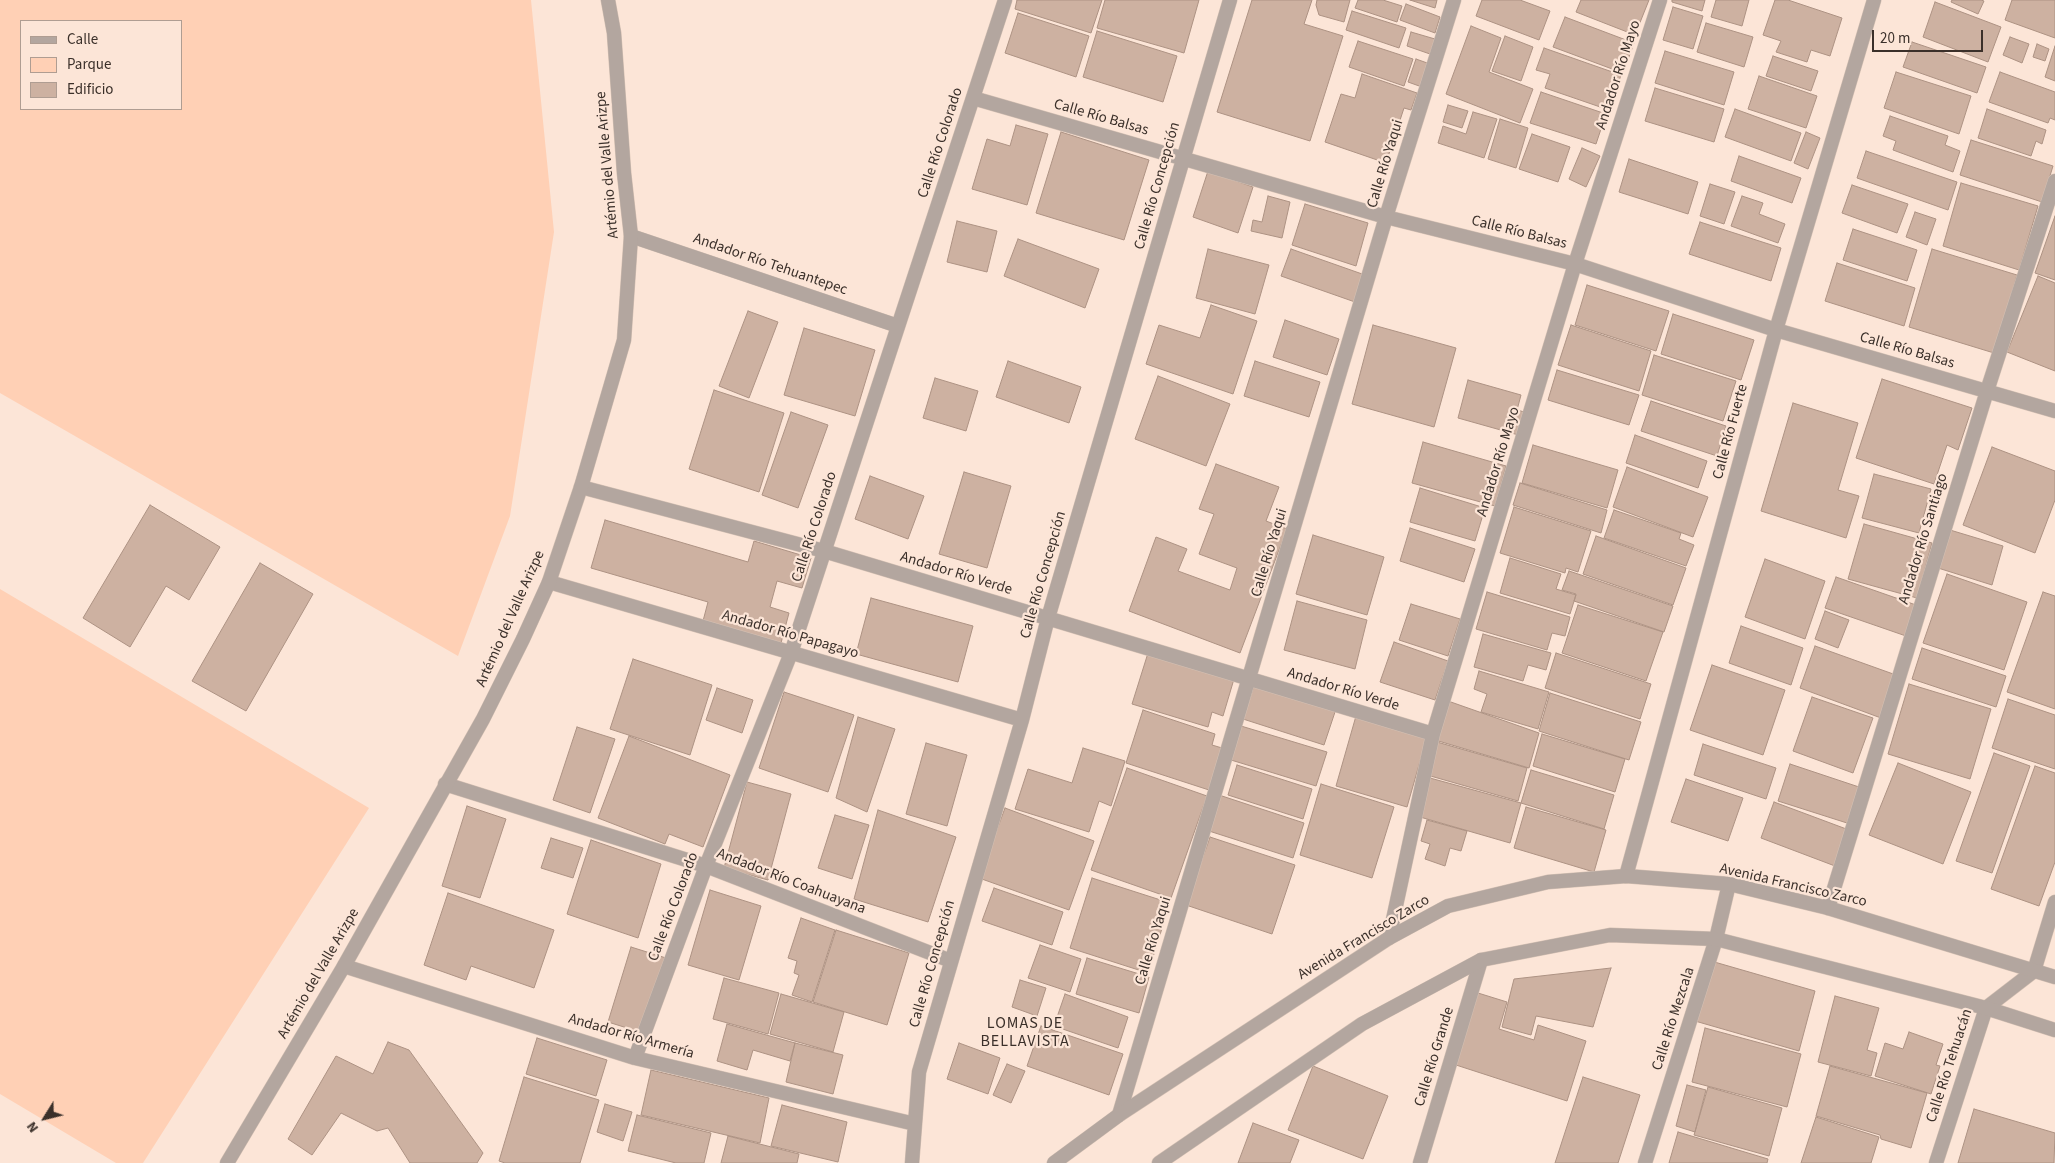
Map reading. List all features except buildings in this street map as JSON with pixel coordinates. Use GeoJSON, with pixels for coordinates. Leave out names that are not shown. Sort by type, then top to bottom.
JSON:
{"type":"FeatureCollection","features":[{"type":"Feature","properties":{"kind":"street","name":"Artémio del Valle Arizpe"},"geometry":{"type":"LineString","coordinates":[[227,1163],[344,966],[487,710],[524,639],[549,582],[581,487],[624,340],[631,236],[624,174],[614,33],[608,0]]}},
{"type":"Feature","properties":{"kind":"street","name":"Calle Río Colorado"},"geometry":{"type":"LineString","coordinates":[[635,1058],[706,866],[791,653],[1005,0]]}},
{"type":"Feature","properties":{"kind":"street","name":"Calle Río Concepción"},"geometry":{"type":"LineString","coordinates":[[912,1163],[919,1072],[1022,720],[1048,618],[1230,0]]}},
{"type":"Feature","properties":{"kind":"street","name":"Calle Río Yaqui"},"geometry":{"type":"LineString","coordinates":[[1118,1115],[1386,217],[1454,0]]}},
{"type":"Feature","properties":{"kind":"street","name":"Andador Río Mayo"},"geometry":{"type":"LineString","coordinates":[[1389,938],[1433,734],[1575,264],[1660,0]]}},
{"type":"Feature","properties":{"kind":"street","name":"Calle Río Fuerte"},"geometry":{"type":"LineString","coordinates":[[1626,876],[1776,330],[1874,0]]}},
{"type":"Feature","properties":{"kind":"street","name":"Calle Río Balsas"},"geometry":{"type":"LineString","coordinates":[[973,98],[1386,217],[1575,264],[1776,330],[2055,411]]}},
{"type":"Feature","properties":{"kind":"street","name":"Andador Río Santiago"},"geometry":{"type":"LineString","coordinates":[[1828,908],[1987,391],[2055,181]]}},
{"type":"Feature","properties":{"kind":"street","name":"Andador Río Tehuantepec"},"geometry":{"type":"LineString","coordinates":[[631,236],[898,326]]}},
{"type":"Feature","properties":{"kind":"street","name":"Andador Río Verde"},"geometry":{"type":"LineString","coordinates":[[581,487],[824,551],[1433,734]]}},
{"type":"Feature","properties":{"kind":"street","name":"Andador Río Papagayo"},"geometry":{"type":"LineString","coordinates":[[549,582],[1022,720]]}},
{"type":"Feature","properties":{"kind":"street","name":"Andador Río Coahuayana"},"geometry":{"type":"LineString","coordinates":[[445,784],[706,866],[951,961]]}},
{"type":"Feature","properties":{"kind":"street","name":"Avenida Francisco Zarco"},"geometry":{"type":"LineString","coordinates":[[1054,1163],[1118,1115],[1389,938],[1448,906],[1548,882],[1626,876],[1729,884],[1828,908],[2055,977]]}},
{"type":"Feature","properties":{"kind":"street","name":"Calle Río Mezcala"},"geometry":{"type":"LineString","coordinates":[[1645,1163],[1716,939],[1729,884]]}},
{"type":"Feature","properties":{"kind":"street"},"geometry":{"type":"LineString","coordinates":[[2034,971],[2055,902]]}},
{"type":"Feature","properties":{"kind":"street"},"geometry":{"type":"LineString","coordinates":[[1159,1163],[1362,1024],[1482,960],[1610,936],[1716,939],[1986,1008],[2055,1030]]}},
{"type":"Feature","properties":{"kind":"street","name":"Calle Río Grande"},"geometry":{"type":"LineString","coordinates":[[1420,1163],[1482,960]]}},
{"type":"Feature","properties":{"kind":"street","name":"Andador Río Armería"},"geometry":{"type":"LineString","coordinates":[[344,966],[635,1058],[915,1124]]}},
{"type":"Feature","properties":{"kind":"street","name":"Calle Río Tehuacán"},"geometry":{"type":"LineString","coordinates":[[1936,1163],[1986,1008],[2034,971]]}},
{"type":"Feature","properties":{"kind":"green space"},"geometry":{"type":"Polygon","coordinates":[[[0,0],[531,0],[554,232],[510,516],[458,656],[0,393],[0,0]]]}},
{"type":"Feature","properties":{"kind":"green space"},"geometry":{"type":"Polygon","coordinates":[[[0,589],[369,808],[143,1163],[116,1163],[0,1094],[0,589]]]}},
{"type":"Feature","properties":{"kind":"district","name":"LOMAS DE BELLAVISTA"},"geometry":{"type":"Point","coordinates":[1025,1033]}}]}
